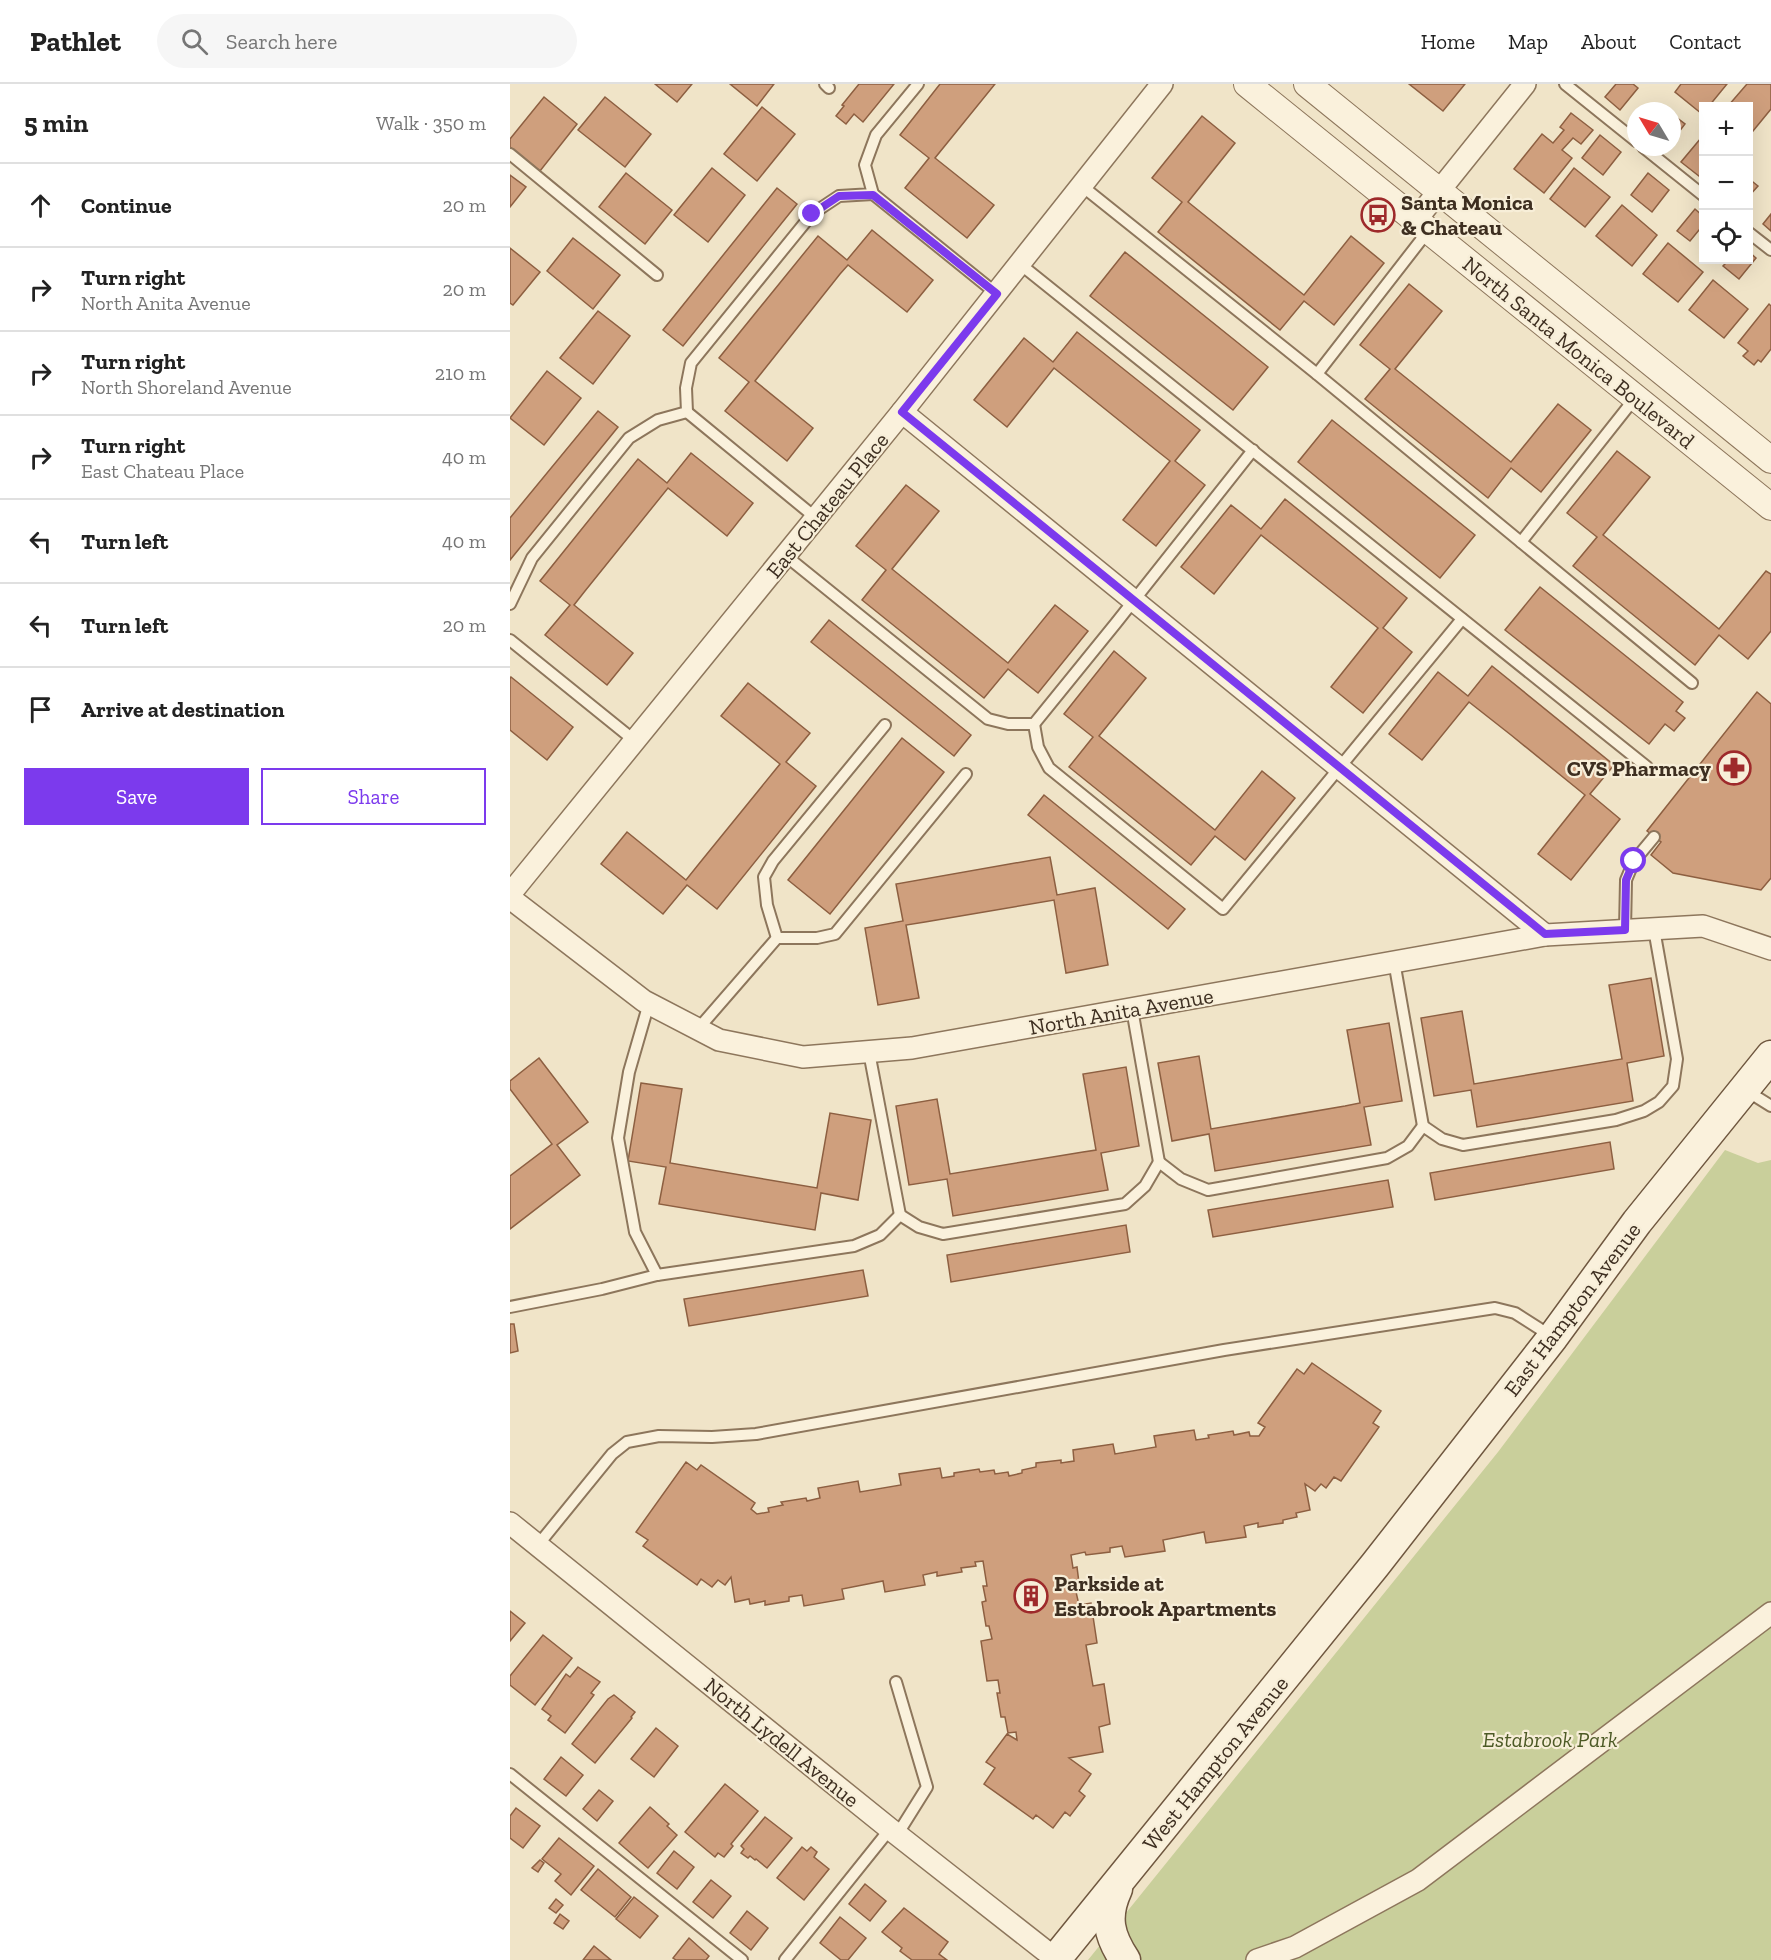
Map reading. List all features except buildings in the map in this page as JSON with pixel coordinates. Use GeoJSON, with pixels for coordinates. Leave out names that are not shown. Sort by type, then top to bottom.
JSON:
{"type":"FeatureCollection","features":[{"type":"Feature","properties":{"kind":"main road","name":"East Hampton Avenue"},"geometry":{"type":"LineString","coordinates":[[1375,1565],[1553,1337],[1637,1222],[1771,1056]]}},
{"type":"Feature","properties":{"kind":"main road","name":"West Hampton Avenue"},"geometry":{"type":"LineString","coordinates":[[1056,1960],[1375,1565]]}},
{"type":"Feature","properties":{"kind":"main road"},"geometry":{"type":"LineString","coordinates":[[1124,1876],[1113,1899],[1108,1926],[1114,1943],[1125,1960]]}},
{"type":"Feature","properties":{"kind":"street","name":"East Chateau Place"},"geometry":{"type":"LineString","coordinates":[[510,896],[997,294],[1162,84]]}},
{"type":"Feature","properties":{"kind":"street","name":"North Santa Monica Boulevard"},"geometry":{"type":"LineString","coordinates":[[1246,84],[1771,507]]}},
{"type":"Feature","properties":{"kind":"street","name":"North Santa Monica Boulevard"},"geometry":{"type":"LineString","coordinates":[[1307,84],[1771,460]]}},
{"type":"Feature","properties":{"kind":"street"},"geometry":{"type":"LineString","coordinates":[[1422,226],[1439,192],[1525,84]]}},
{"type":"Feature","properties":{"kind":"street"},"geometry":{"type":"LineString","coordinates":[[902,412],[1545,934]]}},
{"type":"Feature","properties":{"kind":"street","name":"North Anita Avenue"},"geometry":{"type":"LineString","coordinates":[[510,896],[650,1003],[719,1040],[803,1057],[912,1048],[1545,934],[1703,926],[1770,947]]}},
{"type":"Feature","properties":{"kind":"street","name":"North Lydell Avenue"},"geometry":{"type":"LineString","coordinates":[[510,1523],[1056,1960]]}},
{"type":"Feature","properties":{"kind":"street"},"geometry":{"type":"LineString","coordinates":[[1257,1960],[1295,1947],[1418,1880],[1771,1613]]}},
{"type":"Feature","properties":{"kind":"lane"},"geometry":{"type":"LineString","coordinates":[[918,84],[876,135],[865,165],[873,195],[997,294]]}},
{"type":"Feature","properties":{"kind":"lane"},"geometry":{"type":"LineString","coordinates":[[1565,84],[1627,134]]}},
{"type":"Feature","properties":{"kind":"lane"},"geometry":{"type":"LineString","coordinates":[[510,154],[657,276]]}},
{"type":"Feature","properties":{"kind":"lane"},"geometry":{"type":"LineString","coordinates":[[1654,156],[1699,191]]}},
{"type":"Feature","properties":{"kind":"lane"},"geometry":{"type":"LineString","coordinates":[[1082,186],[1317,374],[1692,683]]}},
{"type":"Feature","properties":{"kind":"lane"},"geometry":{"type":"LineString","coordinates":[[816,518],[687,412],[686,388],[692,363],[812,214],[839,196],[873,195]]}},
{"type":"Feature","properties":{"kind":"lane"},"geometry":{"type":"LineString","coordinates":[[1317,374],[1422,226]]}},
{"type":"Feature","properties":{"kind":"lane"},"geometry":{"type":"LineString","coordinates":[[1753,235],[1771,250]]}},
{"type":"Feature","properties":{"kind":"lane"},"geometry":{"type":"LineString","coordinates":[[1020,264],[1647,766]]}},
{"type":"Feature","properties":{"kind":"lane"},"geometry":{"type":"LineString","coordinates":[[1521,543],[1635,398]]}},
{"type":"Feature","properties":{"kind":"lane"},"geometry":{"type":"LineString","coordinates":[[510,604],[532,558],[629,438],[658,420],[687,412]]}},
{"type":"Feature","properties":{"kind":"lane"},"geometry":{"type":"LineString","coordinates":[[1253,450],[1034,724],[1038,747],[1049,768],[1223,909],[1462,619]]}},
{"type":"Feature","properties":{"kind":"lane"},"geometry":{"type":"LineString","coordinates":[[786,555],[988,719],[1008,724],[1034,724]]}},
{"type":"Feature","properties":{"kind":"lane"},"geometry":{"type":"LineString","coordinates":[[510,640],[635,741]]}},
{"type":"Feature","properties":{"kind":"lane"},"geometry":{"type":"LineString","coordinates":[[777,938],[767,905],[764,877],[772,861],[885,724]]}},
{"type":"Feature","properties":{"kind":"lane"},"geometry":{"type":"LineString","coordinates":[[698,1029],[777,938],[817,938],[835,934],[966,774]]}},
{"type":"Feature","properties":{"kind":"lane"},"geometry":{"type":"LineString","coordinates":[[1625,930],[1626,880],[1634,861],[1654,837]]}},
{"type":"Feature","properties":{"kind":"lane"},"geometry":{"type":"LineString","coordinates":[[1394,962],[1423,1126],[1442,1139],[1463,1145],[1616,1120],[1644,1111],[1659,1102],[1673,1086],[1677,1059],[1654,929]]}},
{"type":"Feature","properties":{"kind":"lane"},"geometry":{"type":"LineString","coordinates":[[650,1003],[629,1072],[618,1138],[635,1232],[657,1275]]}},
{"type":"Feature","properties":{"kind":"lane"},"geometry":{"type":"LineString","coordinates":[[868,1052],[900,1215],[920,1227],[943,1233],[1125,1204],[1145,1185],[1159,1162],[1132,1009]]}},
{"type":"Feature","properties":{"kind":"lane"},"geometry":{"type":"LineString","coordinates":[[1744,1089],[1771,1106]]}},
{"type":"Feature","properties":{"kind":"lane"},"geometry":{"type":"LineString","coordinates":[[1159,1162],[1181,1179],[1208,1190],[1387,1158],[1408,1146],[1423,1126]]}},
{"type":"Feature","properties":{"kind":"lane"},"geometry":{"type":"LineString","coordinates":[[510,1307],[602,1289],[657,1275],[854,1246],[879,1236],[900,1215]]}},
{"type":"Feature","properties":{"kind":"lane"},"geometry":{"type":"LineString","coordinates":[[538,1545],[612,1454],[627,1442],[659,1436],[712,1437],[756,1434],[1224,1350],[1495,1308],[1515,1312],[1553,1337]]}},
{"type":"Feature","properties":{"kind":"lane"},"geometry":{"type":"LineString","coordinates":[[785,1960],[894,1832],[927,1787],[896,1682]]}},
{"type":"Feature","properties":{"kind":"lane"},"geometry":{"type":"LineString","coordinates":[[510,1774],[742,1960]]}},
{"type":"Feature","properties":{"kind":"green space","name":"Estabrook Park"},"geometry":{"type":"Polygon","coordinates":[[[1725,1150],[1758,1163],[1771,1160],[1771,1960],[1088,1960],[1498,1452],[1725,1150]]]}},
{"type":"Feature","properties":{"kind":"place","name":"Santa Monica & Chateau"},"geometry":{"type":"Point","coordinates":[1378,215]}},
{"type":"Feature","properties":{"kind":"place","name":"CVS Pharmacy"},"geometry":{"type":"Point","coordinates":[1734,768]}},
{"type":"Feature","properties":{"kind":"place","name":"Parkside at Estabrook Apartments"},"geometry":{"type":"Point","coordinates":[1031,1596]}},
{"type":"Feature","properties":{"kind":"route"},"geometry":{"type":"LineString","coordinates":[[812,214],[839,196],[873,195],[997,294],[902,412],[1545,934],[1625,930],[1626,880],[1634,861]]}}]}
